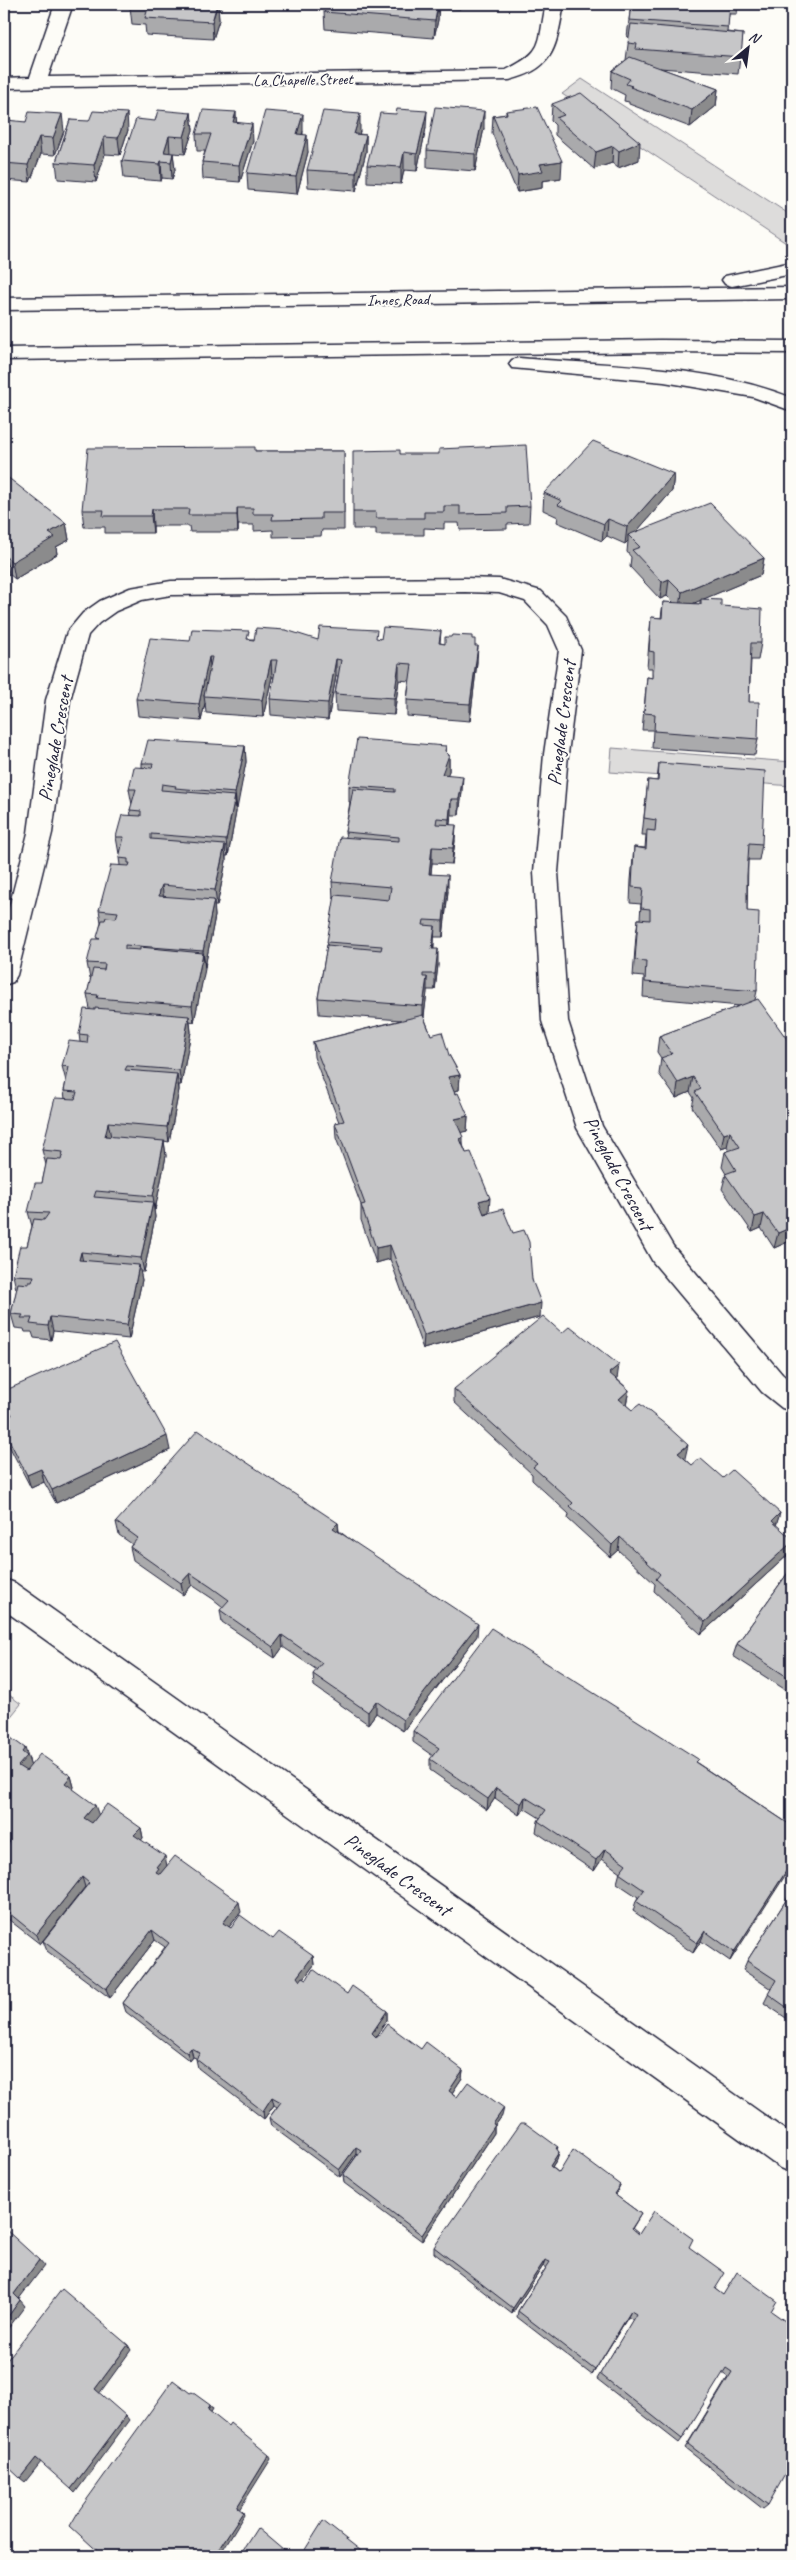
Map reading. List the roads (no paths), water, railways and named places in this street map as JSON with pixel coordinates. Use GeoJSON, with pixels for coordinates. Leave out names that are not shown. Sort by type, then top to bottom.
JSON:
{"type":"FeatureCollection","features":[{"type":"Feature","properties":{"kind":"street"},"geometry":{"type":"LineString","coordinates":[[37,82],[64,4]]}},
{"type":"Feature","properties":{"kind":"street","name":"La Chapelle Street"},"geometry":{"type":"LineString","coordinates":[[4,83],[509,76],[536,62],[547,47],[555,4]]}},
{"type":"Feature","properties":{"kind":"street"},"geometry":{"type":"LineString","coordinates":[[629,296],[764,276],[792,268]]}},
{"type":"Feature","properties":{"kind":"street","name":"Innes Road"},"geometry":{"type":"LineString","coordinates":[[4,304],[792,293]]}},
{"type":"Feature","properties":{"kind":"street"},"geometry":{"type":"LineString","coordinates":[[4,354],[333,352],[660,346],[792,347]]}},
{"type":"Feature","properties":{"kind":"street"},"geometry":{"type":"LineString","coordinates":[[333,352],[456,359],[664,376],[757,391],[792,405]]}},
{"type":"Feature","properties":{"kind":"street","name":"Pineglade Crescent"},"geometry":{"type":"LineString","coordinates":[[4,975],[40,833],[58,700],[78,632],[91,618],[108,606],[138,593],[171,588],[474,585],[499,586],[533,596],[558,621],[570,650],[556,754],[546,872],[555,1021],[590,1128],[663,1254],[772,1383],[792,1399]]}},
{"type":"Feature","properties":{"kind":"street","name":"Pineglade Crescent"},"geometry":{"type":"LineString","coordinates":[[4,1593],[792,2156]]}}]}
